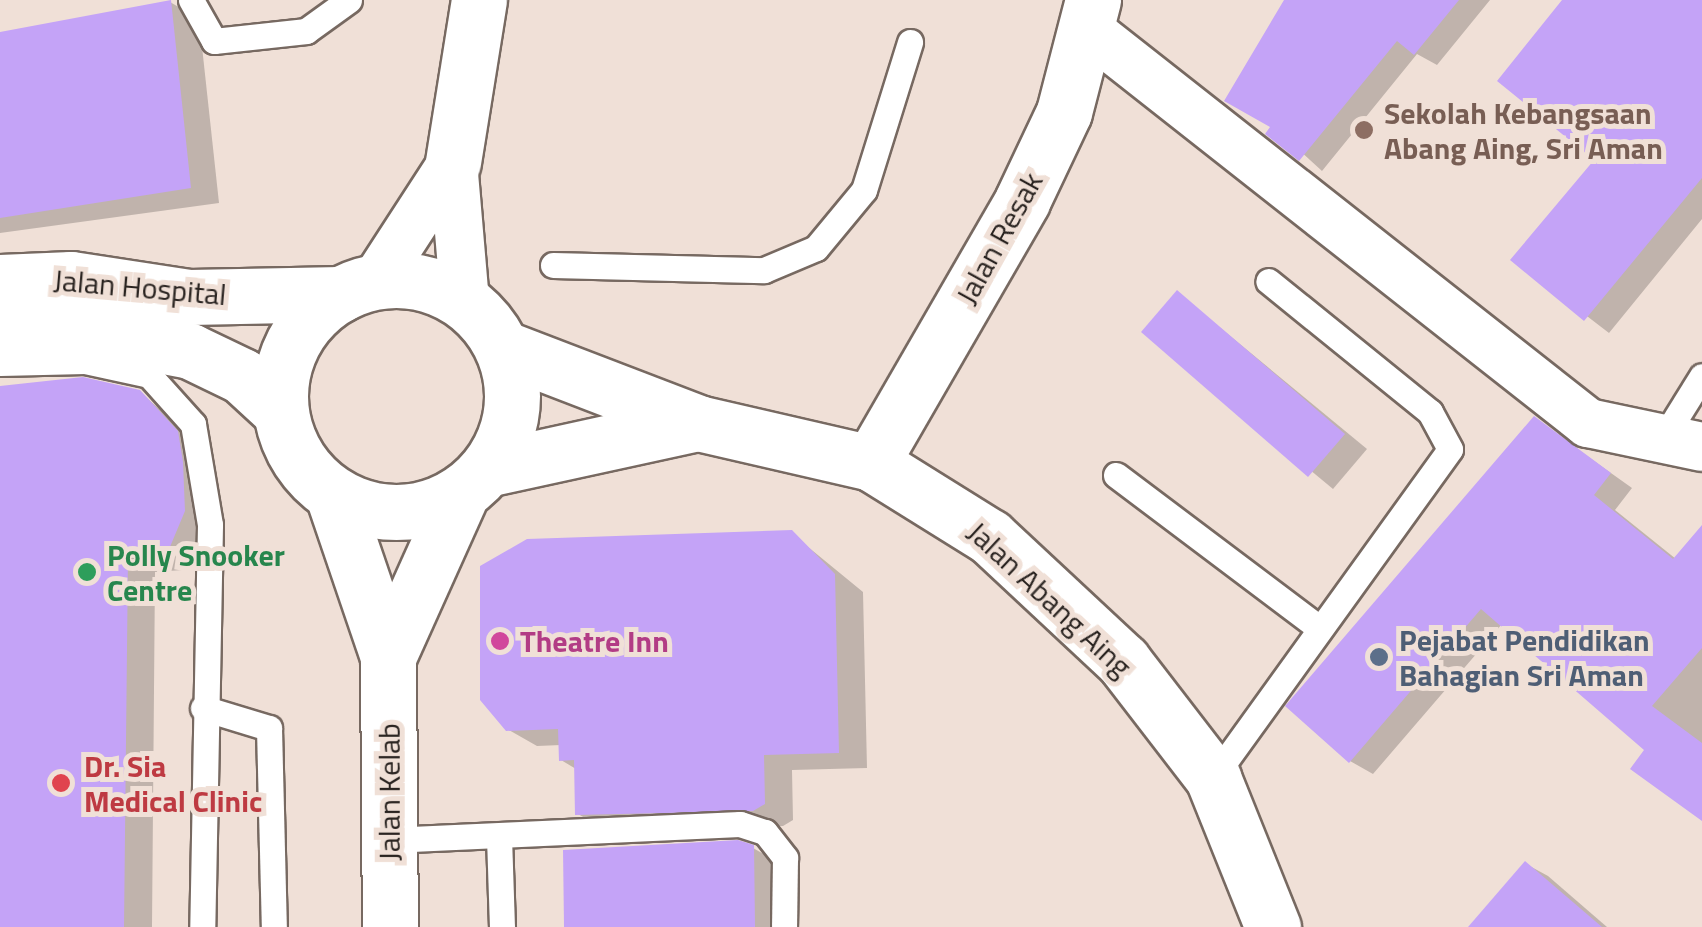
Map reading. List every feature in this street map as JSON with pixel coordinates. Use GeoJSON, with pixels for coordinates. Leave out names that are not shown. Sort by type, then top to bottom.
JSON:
{"type":"FeatureCollection","features":[{"type":"Feature","properties":{"kind":"main road"},"geometry":{"type":"LineString","coordinates":[[453,162],[479,0]]}},
{"type":"Feature","properties":{"kind":"main road","name":"Jalan Resak"},"geometry":{"type":"LineString","coordinates":[[871,463],[1022,200],[1064,112],[1090,14]]}},
{"type":"Feature","properties":{"kind":"main road","name":"Jalan Hospital"},"geometry":{"type":"LineString","coordinates":[[0,282],[72,279],[189,297],[358,288]]}},
{"type":"Feature","properties":{"kind":"main road"},"geometry":{"type":"LineString","coordinates":[[475,481],[512,410],[502,348],[465,302],[438,286],[358,288],[293,343],[280,411],[307,473],[333,495],[398,514],[475,481],[698,424]]}},
{"type":"Feature","properties":{"kind":"main road","name":"Jalan Hospital"},"geometry":{"type":"LineString","coordinates":[[0,334],[96,333],[190,351],[242,376],[280,411]]}},
{"type":"Feature","properties":{"kind":"main road","name":"Jalan Abang Aing"},"geometry":{"type":"LineString","coordinates":[[502,348],[698,424],[871,463],[990,536],[1122,661],[1213,778],[1273,927]]}},
{"type":"Feature","properties":{"kind":"main road","name":"Jalan Kelab"},"geometry":{"type":"LineString","coordinates":[[388,657],[475,481]]}},
{"type":"Feature","properties":{"kind":"main road","name":"Jalan Kelab"},"geometry":{"type":"LineString","coordinates":[[333,495],[388,657],[390,927]]}},
{"type":"Feature","properties":{"kind":"street"},"geometry":{"type":"LineString","coordinates":[[1090,14],[1588,423],[1684,440]]}},
{"type":"Feature","properties":{"kind":"street"},"geometry":{"type":"LineString","coordinates":[[358,288],[453,162]]}},
{"type":"Feature","properties":{"kind":"street"},"geometry":{"type":"LineString","coordinates":[[453,162],[465,302]]}},
{"type":"Feature","properties":{"kind":"lane"},"geometry":{"type":"LineString","coordinates":[[191,0],[214,40],[306,30],[349,0]]}},
{"type":"Feature","properties":{"kind":"lane"},"geometry":{"type":"LineString","coordinates":[[553,266],[764,270],[816,248],[864,190],[910,42]]}},
{"type":"Feature","properties":{"kind":"lane"},"geometry":{"type":"LineString","coordinates":[[1213,778],[1315,626],[1450,449],[1430,412],[1268,280]]}},
{"type":"Feature","properties":{"kind":"lane"},"geometry":{"type":"LineString","coordinates":[[0,362],[84,361],[149,374],[193,424],[210,525],[203,708],[202,927]]}},
{"type":"Feature","properties":{"kind":"lane"},"geometry":{"type":"LineString","coordinates":[[1684,440],[1702,376]]}},
{"type":"Feature","properties":{"kind":"lane"},"geometry":{"type":"LineString","coordinates":[[1116,475],[1315,626]]}},
{"type":"Feature","properties":{"kind":"lane"},"geometry":{"type":"LineString","coordinates":[[203,708],[269,728],[274,927]]}},
{"type":"Feature","properties":{"kind":"lane"},"geometry":{"type":"LineString","coordinates":[[389,840],[740,824],[765,832],[785,858],[784,927]]}},
{"type":"Feature","properties":{"kind":"lane"},"geometry":{"type":"LineString","coordinates":[[498,837],[502,927]]}},
{"type":"Feature","properties":{"kind":"building"},"geometry":{"type":"Polygon","coordinates":[[[171,0],[191,188],[0,218],[0,32],[171,0]]]}},
{"type":"Feature","properties":{"kind":"building"},"geometry":{"type":"Polygon","coordinates":[[[1284,0],[1459,0],[1414,55],[1397,41],[1299,161],[1265,134],[1270,127],[1224,101],[1284,0]]]}},
{"type":"Feature","properties":{"kind":"building"},"geometry":{"type":"Polygon","coordinates":[[[1562,0],[1702,0],[1702,178],[1584,321],[1510,260],[1594,160],[1497,81],[1562,0]]]}},
{"type":"Feature","properties":{"kind":"building"},"geometry":{"type":"Polygon","coordinates":[[[1177,290],[1345,434],[1308,477],[1141,332],[1177,290]]]}},
{"type":"Feature","properties":{"kind":"building"},"geometry":{"type":"Polygon","coordinates":[[[83,377],[140,390],[178,431],[183,462],[185,511],[167,554],[128,557],[124,927],[0,927],[0,386],[83,377]]]}},
{"type":"Feature","properties":{"kind":"building"},"geometry":{"type":"Polygon","coordinates":[[[1534,416],[1611,473],[1594,495],[1673,559],[1702,525],[1702,648],[1652,706],[1702,743],[1702,821],[1630,769],[1644,750],[1481,609],[1349,763],[1285,706],[1534,416]]]}},
{"type":"Feature","properties":{"kind":"building"},"geometry":{"type":"Polygon","coordinates":[[[792,530],[835,574],[839,753],[764,755],[765,804],[753,811],[575,815],[574,760],[559,761],[558,729],[506,731],[480,700],[480,566],[527,539],[792,530]]]}},
{"type":"Feature","properties":{"kind":"building"},"geometry":{"type":"Polygon","coordinates":[[[738,840],[754,845],[755,927],[564,927],[563,850],[738,840]]]}},
{"type":"Feature","properties":{"kind":"building"},"geometry":{"type":"Polygon","coordinates":[[[1525,861],[1602,927],[1468,927],[1525,861]]]}},
{"type":"Feature","properties":{"kind":"place","name":"Sekolah Kebangsaan Abang Aing, Sri Aman"},"geometry":{"type":"Point","coordinates":[1364,130]}},
{"type":"Feature","properties":{"kind":"place","name":"Polly Snooker Centre"},"geometry":{"type":"Point","coordinates":[87,572]}},
{"type":"Feature","properties":{"kind":"place","name":"Theatre Inn"},"geometry":{"type":"Point","coordinates":[500,641]}},
{"type":"Feature","properties":{"kind":"place","name":"Pejabat Pendidikan Bahagian Sri Aman"},"geometry":{"type":"Point","coordinates":[1379,657]}},
{"type":"Feature","properties":{"kind":"place","name":"Dr. Sia Medical Clinic"},"geometry":{"type":"Point","coordinates":[61,783]}}]}
